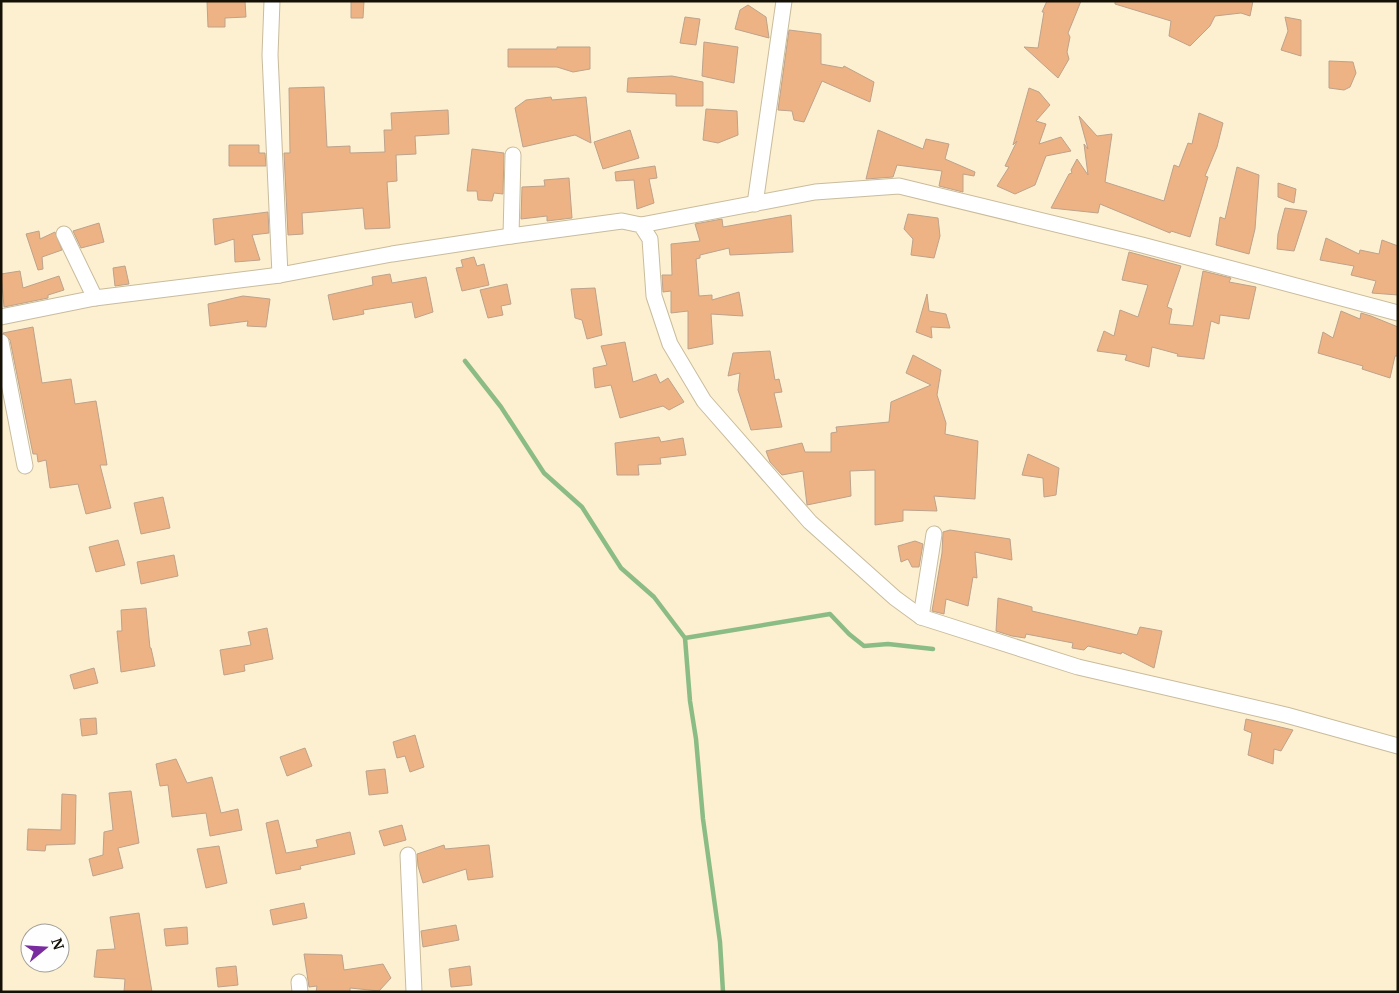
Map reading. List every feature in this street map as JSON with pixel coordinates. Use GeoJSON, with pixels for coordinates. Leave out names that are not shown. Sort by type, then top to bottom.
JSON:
{"type":"FeatureCollection","features":[{"type":"Feature","properties":{"kind":"street"},"geometry":{"type":"LineString","coordinates":[[272,1],[270,55],[280,275]]}},
{"type":"Feature","properties":{"kind":"street"},"geometry":{"type":"LineString","coordinates":[[754,204],[784,1]]}},
{"type":"Feature","properties":{"kind":"street"},"geometry":{"type":"LineString","coordinates":[[511,236],[512,155]]}},
{"type":"Feature","properties":{"kind":"street"},"geometry":{"type":"LineString","coordinates":[[1,318],[95,298],[280,275],[392,254],[511,236],[622,221],[641,224],[815,192],[899,186],[1123,241],[1398,313]]}},
{"type":"Feature","properties":{"kind":"street"},"geometry":{"type":"LineString","coordinates":[[641,224],[650,239],[654,296],[670,344],[704,402],[810,522],[895,598],[921,617],[1078,667],[1286,714],[1398,746]]}},
{"type":"Feature","properties":{"kind":"street"},"geometry":{"type":"LineString","coordinates":[[64,234],[95,298]]}},
{"type":"Feature","properties":{"kind":"street"},"geometry":{"type":"LineString","coordinates":[[1,342],[25,466]]}},
{"type":"Feature","properties":{"kind":"street"},"geometry":{"type":"LineString","coordinates":[[921,617],[934,534]]}},
{"type":"Feature","properties":{"kind":"street"},"geometry":{"type":"LineString","coordinates":[[408,855],[414,992]]}},
{"type":"Feature","properties":{"kind":"building"},"geometry":{"type":"Polygon","coordinates":[[[207,1],[245,1],[246,17],[225,18],[225,27],[208,27],[207,1]]]}},
{"type":"Feature","properties":{"kind":"building"},"geometry":{"type":"Polygon","coordinates":[[[351,1],[364,1],[363,18],[351,18],[351,1]]]}},
{"type":"Feature","properties":{"kind":"building"},"geometry":{"type":"Polygon","coordinates":[[[1047,1],[1081,1],[1068,33],[1070,37],[1067,52],[1069,59],[1058,78],[1024,47],[1038,48],[1044,12],[1042,12],[1047,1]]]}},
{"type":"Feature","properties":{"kind":"building"},"geometry":{"type":"Polygon","coordinates":[[[1115,1],[1253,1],[1250,16],[1241,13],[1215,16],[1210,26],[1190,46],[1169,36],[1171,21],[1115,4],[1115,1]]]}},
{"type":"Feature","properties":{"kind":"building"},"geometry":{"type":"Polygon","coordinates":[[[748,5],[766,17],[769,38],[735,29],[740,10],[748,5]]]}},
{"type":"Feature","properties":{"kind":"building"},"geometry":{"type":"Polygon","coordinates":[[[685,17],[700,19],[696,45],[680,43],[685,17]]]}},
{"type":"Feature","properties":{"kind":"building"},"geometry":{"type":"Polygon","coordinates":[[[1285,17],[1301,20],[1301,56],[1281,50],[1288,31],[1285,17]]]}},
{"type":"Feature","properties":{"kind":"building"},"geometry":{"type":"Polygon","coordinates":[[[789,30],[821,34],[821,64],[843,68],[844,66],[874,82],[870,102],[822,81],[804,122],[794,120],[792,111],[778,110],[789,30]]]}},
{"type":"Feature","properties":{"kind":"building"},"geometry":{"type":"Polygon","coordinates":[[[704,42],[738,47],[734,83],[702,76],[704,42]]]}},
{"type":"Feature","properties":{"kind":"building"},"geometry":{"type":"Polygon","coordinates":[[[557,47],[590,47],[590,69],[573,72],[557,67],[508,67],[508,49],[557,49],[557,47]]]}},
{"type":"Feature","properties":{"kind":"building"},"geometry":{"type":"Polygon","coordinates":[[[1329,61],[1353,62],[1356,73],[1350,87],[1344,90],[1329,88],[1329,61]]]}},
{"type":"Feature","properties":{"kind":"building"},"geometry":{"type":"Polygon","coordinates":[[[672,76],[703,82],[703,106],[676,106],[676,94],[627,92],[628,78],[672,76]]]}},
{"type":"Feature","properties":{"kind":"building"},"geometry":{"type":"Polygon","coordinates":[[[324,87],[327,147],[350,146],[350,153],[385,152],[384,130],[392,130],[391,113],[448,110],[449,134],[415,136],[416,154],[396,155],[397,181],[387,182],[390,228],[365,229],[363,208],[302,213],[303,234],[288,235],[284,153],[290,153],[289,88],[324,87]]]}},
{"type":"Feature","properties":{"kind":"building"},"geometry":{"type":"Polygon","coordinates":[[[1029,88],[1039,92],[1050,105],[1036,121],[1046,124],[1039,144],[1061,137],[1071,151],[1046,156],[1035,185],[1015,194],[997,186],[1009,167],[1005,166],[1017,141],[1013,145],[1029,88]]]}},
{"type":"Feature","properties":{"kind":"building"},"geometry":{"type":"Polygon","coordinates":[[[551,97],[552,100],[586,97],[591,143],[575,135],[523,147],[515,108],[526,100],[551,97]]]}},
{"type":"Feature","properties":{"kind":"building"},"geometry":{"type":"Polygon","coordinates":[[[706,109],[737,111],[738,135],[718,143],[703,140],[706,109]]]}},
{"type":"Feature","properties":{"kind":"building"},"geometry":{"type":"Polygon","coordinates":[[[1199,113],[1223,123],[1217,147],[1205,176],[1208,177],[1190,237],[1171,231],[1170,233],[1100,204],[1098,213],[1051,208],[1069,174],[1072,173],[1071,170],[1077,159],[1088,175],[1084,144],[1088,149],[1079,116],[1097,136],[1112,134],[1105,182],[1164,201],[1174,165],[1179,167],[1188,143],[1192,144],[1199,113]]]}},
{"type":"Feature","properties":{"kind":"building"},"geometry":{"type":"Polygon","coordinates":[[[630,130],[639,158],[603,169],[594,142],[630,130]]]}},
{"type":"Feature","properties":{"kind":"building"},"geometry":{"type":"Polygon","coordinates":[[[878,130],[923,149],[926,139],[949,144],[945,159],[975,172],[974,176],[963,174],[963,192],[939,186],[942,171],[897,165],[893,177],[866,179],[878,130]]]}},
{"type":"Feature","properties":{"kind":"building"},"geometry":{"type":"Polygon","coordinates":[[[229,145],[259,145],[259,153],[265,153],[266,166],[229,166],[229,145]]]}},
{"type":"Feature","properties":{"kind":"building"},"geometry":{"type":"Polygon","coordinates":[[[472,149],[504,153],[503,194],[494,193],[492,201],[478,200],[477,191],[467,191],[472,149]]]}},
{"type":"Feature","properties":{"kind":"building"},"geometry":{"type":"Polygon","coordinates":[[[655,166],[657,178],[649,179],[654,203],[637,209],[634,180],[616,181],[615,172],[655,166]]]}},
{"type":"Feature","properties":{"kind":"building"},"geometry":{"type":"Polygon","coordinates":[[[1237,167],[1259,175],[1255,229],[1249,254],[1216,245],[1220,217],[1225,219],[1237,167]]]}},
{"type":"Feature","properties":{"kind":"building"},"geometry":{"type":"Polygon","coordinates":[[[569,178],[572,218],[547,221],[547,216],[521,219],[522,187],[545,186],[544,180],[569,178]]]}},
{"type":"Feature","properties":{"kind":"building"},"geometry":{"type":"Polygon","coordinates":[[[1278,183],[1296,189],[1294,203],[1278,197],[1278,183]]]}},
{"type":"Feature","properties":{"kind":"building"},"geometry":{"type":"Polygon","coordinates":[[[1285,208],[1307,211],[1294,251],[1277,249],[1278,234],[1285,208]]]}},
{"type":"Feature","properties":{"kind":"building"},"geometry":{"type":"Polygon","coordinates":[[[268,212],[269,233],[252,235],[260,260],[235,262],[234,239],[215,245],[213,219],[268,212]]]}},
{"type":"Feature","properties":{"kind":"building"},"geometry":{"type":"Polygon","coordinates":[[[908,214],[938,218],[940,236],[934,258],[911,255],[913,239],[904,229],[908,214]]]}},
{"type":"Feature","properties":{"kind":"building"},"geometry":{"type":"Polygon","coordinates":[[[791,215],[793,252],[730,255],[729,248],[700,255],[700,258],[696,259],[699,296],[712,295],[712,300],[739,292],[743,316],[711,314],[713,344],[688,349],[688,311],[671,313],[671,291],[663,292],[662,275],[672,275],[671,244],[700,241],[695,224],[722,219],[723,227],[791,215]]]}},
{"type":"Feature","properties":{"kind":"building"},"geometry":{"type":"Polygon","coordinates":[[[99,223],[104,242],[81,248],[73,231],[99,223]]]}},
{"type":"Feature","properties":{"kind":"building"},"geometry":{"type":"Polygon","coordinates":[[[39,231],[40,239],[55,232],[62,250],[42,257],[43,269],[38,270],[26,234],[39,231]]]}},
{"type":"Feature","properties":{"kind":"building"},"geometry":{"type":"Polygon","coordinates":[[[1326,238],[1359,254],[1360,250],[1379,254],[1382,240],[1398,246],[1398,295],[1372,293],[1376,281],[1351,275],[1354,266],[1320,260],[1326,238]]]}},
{"type":"Feature","properties":{"kind":"building"},"geometry":{"type":"Polygon","coordinates":[[[1129,252],[1181,266],[1167,307],[1172,309],[1169,324],[1193,326],[1203,271],[1231,278],[1229,282],[1256,287],[1249,319],[1220,315],[1219,324],[1211,321],[1204,359],[1177,356],[1178,354],[1152,347],[1149,367],[1125,360],[1127,355],[1097,351],[1104,331],[1114,336],[1120,310],[1138,317],[1148,285],[1122,280],[1129,252]]]}},
{"type":"Feature","properties":{"kind":"building"},"geometry":{"type":"Polygon","coordinates":[[[474,257],[477,266],[484,264],[489,285],[462,291],[456,268],[463,267],[461,260],[474,257]]]}},
{"type":"Feature","properties":{"kind":"building"},"geometry":{"type":"Polygon","coordinates":[[[125,266],[129,284],[115,286],[113,268],[125,266]]]}},
{"type":"Feature","properties":{"kind":"building"},"geometry":{"type":"Polygon","coordinates":[[[20,271],[23,288],[59,276],[64,290],[48,295],[48,298],[4,307],[1,274],[20,271]]]}},
{"type":"Feature","properties":{"kind":"building"},"geometry":{"type":"Polygon","coordinates":[[[390,274],[392,283],[426,277],[433,312],[415,318],[412,302],[363,310],[364,314],[333,320],[328,295],[373,285],[372,277],[390,274]]]}},
{"type":"Feature","properties":{"kind":"building"},"geometry":{"type":"Polygon","coordinates":[[[507,284],[511,304],[501,306],[503,315],[488,318],[480,290],[507,284]]]}},
{"type":"Feature","properties":{"kind":"building"},"geometry":{"type":"Polygon","coordinates":[[[595,288],[602,335],[587,339],[582,320],[575,318],[571,289],[595,288]]]}},
{"type":"Feature","properties":{"kind":"building"},"geometry":{"type":"Polygon","coordinates":[[[927,294],[929,311],[946,314],[950,328],[931,327],[932,338],[916,332],[927,294]]]}},
{"type":"Feature","properties":{"kind":"building"},"geometry":{"type":"Polygon","coordinates":[[[243,296],[270,299],[266,327],[247,326],[248,321],[210,326],[208,304],[243,296]]]}},
{"type":"Feature","properties":{"kind":"building"},"geometry":{"type":"Polygon","coordinates":[[[1341,311],[1360,319],[1361,313],[1398,327],[1398,356],[1395,356],[1390,378],[1362,369],[1363,366],[1318,353],[1323,332],[1333,338],[1341,311]]]}},
{"type":"Feature","properties":{"kind":"building"},"geometry":{"type":"Polygon","coordinates":[[[33,327],[42,383],[71,379],[75,404],[96,401],[107,465],[100,465],[111,508],[86,514],[78,484],[50,488],[46,460],[38,462],[37,454],[33,454],[10,340],[3,333],[33,327]]]}},
{"type":"Feature","properties":{"kind":"building"},"geometry":{"type":"Polygon","coordinates":[[[625,342],[633,382],[656,374],[660,383],[668,378],[684,402],[669,410],[663,406],[620,418],[611,385],[595,388],[593,368],[607,365],[601,346],[625,342]]]}},
{"type":"Feature","properties":{"kind":"building"},"geometry":{"type":"Polygon","coordinates":[[[770,351],[775,380],[779,379],[782,392],[774,393],[782,427],[751,430],[738,390],[740,373],[728,376],[733,353],[770,351]]]}},
{"type":"Feature","properties":{"kind":"building"},"geometry":{"type":"Polygon","coordinates":[[[913,355],[941,370],[937,395],[946,423],[945,434],[978,441],[975,499],[934,496],[937,511],[903,510],[903,521],[875,525],[875,470],[850,471],[851,496],[807,505],[803,471],[782,475],[770,462],[766,451],[802,443],[805,452],[831,452],[831,433],[837,432],[836,427],[889,422],[891,402],[931,385],[906,373],[913,355]]]}},
{"type":"Feature","properties":{"kind":"building"},"geometry":{"type":"Polygon","coordinates":[[[659,437],[661,442],[683,438],[686,455],[660,458],[661,464],[638,465],[639,475],[617,475],[615,443],[659,437]]]}},
{"type":"Feature","properties":{"kind":"building"},"geometry":{"type":"Polygon","coordinates":[[[1028,454],[1059,468],[1056,495],[1044,497],[1043,478],[1022,475],[1028,454]]]}},
{"type":"Feature","properties":{"kind":"building"},"geometry":{"type":"Polygon","coordinates":[[[163,497],[170,528],[141,534],[134,503],[163,497]]]}},
{"type":"Feature","properties":{"kind":"building"},"geometry":{"type":"Polygon","coordinates":[[[950,530],[1010,539],[1012,560],[975,552],[977,578],[973,577],[968,606],[946,599],[944,614],[932,611],[942,553],[943,532],[950,530]]]}},
{"type":"Feature","properties":{"kind":"building"},"geometry":{"type":"Polygon","coordinates":[[[118,540],[125,565],[96,572],[89,547],[118,540]]]}},
{"type":"Feature","properties":{"kind":"building"},"geometry":{"type":"Polygon","coordinates":[[[915,541],[923,544],[919,567],[912,567],[908,559],[901,562],[898,546],[915,541]]]}},
{"type":"Feature","properties":{"kind":"building"},"geometry":{"type":"Polygon","coordinates":[[[174,555],[178,576],[141,584],[137,562],[174,555]]]}},
{"type":"Feature","properties":{"kind":"building"},"geometry":{"type":"Polygon","coordinates":[[[998,598],[1032,607],[1032,611],[1137,635],[1140,627],[1162,631],[1154,668],[1122,652],[1121,654],[1088,646],[1084,650],[1072,648],[1073,643],[1026,634],[1025,638],[1012,636],[996,631],[998,598]]]}},
{"type":"Feature","properties":{"kind":"building"},"geometry":{"type":"Polygon","coordinates":[[[146,608],[150,648],[155,666],[121,672],[117,631],[122,631],[121,610],[146,608]]]}},
{"type":"Feature","properties":{"kind":"building"},"geometry":{"type":"Polygon","coordinates":[[[267,628],[273,659],[244,665],[245,671],[224,675],[220,650],[251,645],[248,632],[267,628]]]}},
{"type":"Feature","properties":{"kind":"building"},"geometry":{"type":"Polygon","coordinates":[[[94,668],[98,683],[74,689],[70,675],[94,668]]]}},
{"type":"Feature","properties":{"kind":"building"},"geometry":{"type":"Polygon","coordinates":[[[96,718],[97,734],[82,736],[80,719],[96,718]]]}},
{"type":"Feature","properties":{"kind":"building"},"geometry":{"type":"Polygon","coordinates":[[[1246,719],[1293,730],[1281,751],[1274,749],[1273,764],[1248,755],[1252,733],[1244,730],[1246,719]]]}},
{"type":"Feature","properties":{"kind":"building"},"geometry":{"type":"Polygon","coordinates":[[[415,735],[424,767],[410,772],[405,756],[397,758],[393,742],[415,735]]]}},
{"type":"Feature","properties":{"kind":"building"},"geometry":{"type":"Polygon","coordinates":[[[305,748],[312,766],[287,776],[280,757],[305,748]]]}},
{"type":"Feature","properties":{"kind":"building"},"geometry":{"type":"Polygon","coordinates":[[[176,759],[187,783],[212,777],[221,813],[238,809],[242,830],[210,836],[206,813],[172,817],[168,785],[160,786],[156,764],[176,759]]]}},
{"type":"Feature","properties":{"kind":"building"},"geometry":{"type":"Polygon","coordinates":[[[385,769],[388,793],[369,795],[366,771],[385,769]]]}},
{"type":"Feature","properties":{"kind":"building"},"geometry":{"type":"Polygon","coordinates":[[[131,791],[139,843],[118,848],[123,868],[93,876],[89,859],[103,855],[104,832],[113,830],[109,793],[131,791]]]}},
{"type":"Feature","properties":{"kind":"building"},"geometry":{"type":"Polygon","coordinates":[[[62,794],[76,795],[75,844],[46,845],[45,851],[27,850],[28,829],[61,830],[62,794]]]}},
{"type":"Feature","properties":{"kind":"building"},"geometry":{"type":"Polygon","coordinates":[[[278,820],[286,853],[318,847],[316,840],[350,832],[355,854],[300,866],[301,869],[276,874],[266,823],[278,820]]]}},
{"type":"Feature","properties":{"kind":"building"},"geometry":{"type":"Polygon","coordinates":[[[402,825],[406,840],[384,846],[379,831],[402,825]]]}},
{"type":"Feature","properties":{"kind":"building"},"geometry":{"type":"Polygon","coordinates":[[[444,845],[445,849],[489,845],[493,877],[468,880],[466,869],[423,883],[417,854],[444,845]]]}},
{"type":"Feature","properties":{"kind":"building"},"geometry":{"type":"Polygon","coordinates":[[[219,846],[227,883],[206,888],[197,849],[219,846]]]}},
{"type":"Feature","properties":{"kind":"building"},"geometry":{"type":"Polygon","coordinates":[[[304,903],[307,918],[273,925],[270,910],[304,903]]]}},
{"type":"Feature","properties":{"kind":"building"},"geometry":{"type":"Polygon","coordinates":[[[139,913],[152,992],[124,992],[125,979],[94,977],[97,950],[115,949],[110,917],[139,913]]]}},
{"type":"Feature","properties":{"kind":"building"},"geometry":{"type":"Polygon","coordinates":[[[456,925],[459,940],[423,947],[421,931],[456,925]]]}},
{"type":"Feature","properties":{"kind":"building"},"geometry":{"type":"Polygon","coordinates":[[[187,927],[188,944],[166,946],[164,929],[187,927]]]}},
{"type":"Feature","properties":{"kind":"building"},"geometry":{"type":"Polygon","coordinates":[[[304,954],[342,955],[344,970],[383,964],[391,978],[379,991],[350,988],[350,992],[316,992],[317,986],[309,987],[304,954]]]}},
{"type":"Feature","properties":{"kind":"building"},"geometry":{"type":"Polygon","coordinates":[[[236,966],[238,985],[218,987],[216,968],[236,966]]]}},
{"type":"Feature","properties":{"kind":"building"},"geometry":{"type":"Polygon","coordinates":[[[470,966],[472,985],[451,987],[449,969],[470,966]]]}},
{"type":"Feature","properties":{"kind":"waterway"},"geometry":{"type":"LineString","coordinates":[[465,361],[501,407],[544,473],[582,507],[621,568],[654,597],[685,638],[703,819],[720,942],[723,992]]}},
{"type":"Feature","properties":{"kind":"waterway"},"geometry":{"type":"LineString","coordinates":[[685,638],[830,614],[849,634],[864,646],[888,644],[933,649]]}}]}
